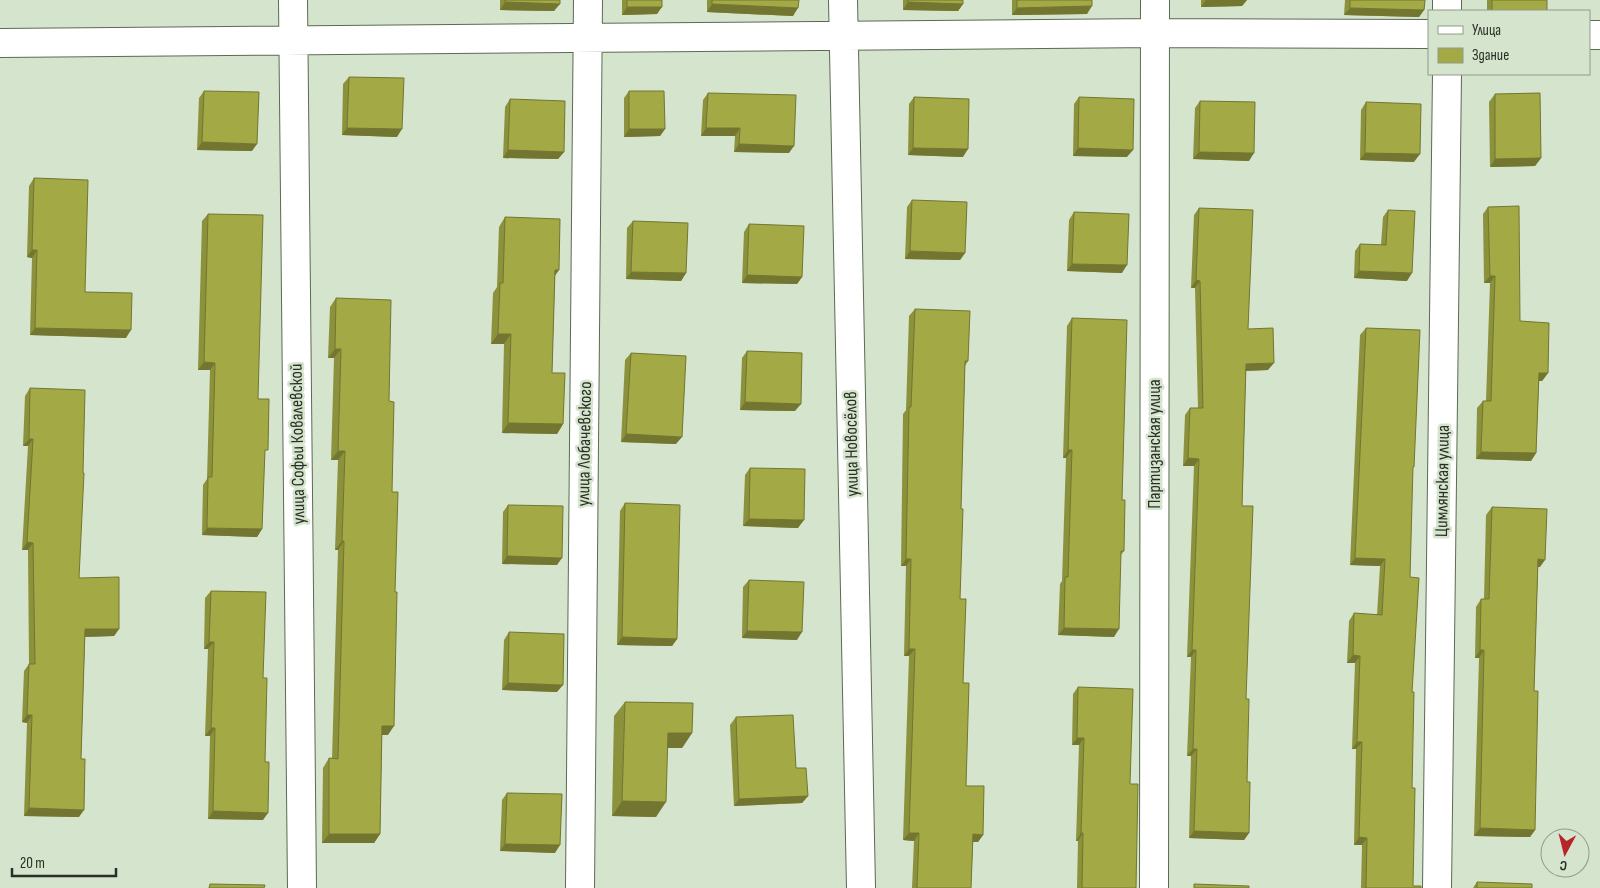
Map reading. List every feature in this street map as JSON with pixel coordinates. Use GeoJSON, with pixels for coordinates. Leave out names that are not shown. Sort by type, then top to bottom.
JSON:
{"type":"FeatureCollection","features":[{"type":"Feature","properties":{"kind":"street","name":"улица Софьи Ковалевской"},"geometry":{"type":"LineString","coordinates":[[293,0],[302,888]]}},
{"type":"Feature","properties":{"kind":"street","name":"улица Лобачевского"},"geometry":{"type":"LineString","coordinates":[[580,888],[588,0]]}},
{"type":"Feature","properties":{"kind":"street","name":"улица Новосёлов"},"geometry":{"type":"LineString","coordinates":[[843,0],[861,888]]}},
{"type":"Feature","properties":{"kind":"street","name":"Партизанская улица"},"geometry":{"type":"LineString","coordinates":[[1154,888],[1155,0]]}},
{"type":"Feature","properties":{"kind":"street"},"geometry":{"type":"LineString","coordinates":[[0,43],[1154,33],[1428,34]]}},
{"type":"Feature","properties":{"kind":"street","name":"Цимлянская улица"},"geometry":{"type":"LineString","coordinates":[[1437,888],[1447,75]]}},
{"type":"Feature","properties":{"kind":"building"},"geometry":{"type":"Polygon","coordinates":[[[505,0],[560,0],[560,4],[505,2],[505,0]]]}},
{"type":"Feature","properties":{"kind":"building"},"geometry":{"type":"Polygon","coordinates":[[[627,0],[662,0],[662,7],[627,7],[627,0]]]}},
{"type":"Feature","properties":{"kind":"building"},"geometry":{"type":"Polygon","coordinates":[[[712,0],[799,0],[798,8],[712,4],[712,0]]]}},
{"type":"Feature","properties":{"kind":"building"},"geometry":{"type":"Polygon","coordinates":[[[908,0],[963,0],[963,4],[908,2],[908,0]]]}},
{"type":"Feature","properties":{"kind":"building"},"geometry":{"type":"Polygon","coordinates":[[[1017,0],[1092,0],[1092,6],[1017,8],[1017,0]]]}},
{"type":"Feature","properties":{"kind":"building"},"geometry":{"type":"Polygon","coordinates":[[[1350,0],[1425,0],[1424,10],[1350,8],[1350,0]]]}},
{"type":"Feature","properties":{"kind":"building"},"geometry":{"type":"Polygon","coordinates":[[[1492,0],[1547,0],[1547,10],[1492,10],[1492,0]]]}},
{"type":"Feature","properties":{"kind":"building"},"geometry":{"type":"Polygon","coordinates":[[[349,77],[404,78],[402,129],[347,128],[349,77]]]}},
{"type":"Feature","properties":{"kind":"building"},"geometry":{"type":"Polygon","coordinates":[[[204,91],[259,92],[257,144],[202,142],[204,91]]]}},
{"type":"Feature","properties":{"kind":"building"},"geometry":{"type":"Polygon","coordinates":[[[629,91],[664,91],[665,129],[629,129],[629,91]]]}},
{"type":"Feature","properties":{"kind":"building"},"geometry":{"type":"Polygon","coordinates":[[[708,93],[796,95],[794,146],[739,144],[740,128],[706,128],[708,93]]]}},
{"type":"Feature","properties":{"kind":"building"},"geometry":{"type":"Polygon","coordinates":[[[1540,93],[1541,158],[1495,159],[1495,94],[1540,93]]]}},
{"type":"Feature","properties":{"kind":"building"},"geometry":{"type":"Polygon","coordinates":[[[914,97],[969,99],[968,149],[913,148],[914,97]]]}},
{"type":"Feature","properties":{"kind":"building"},"geometry":{"type":"Polygon","coordinates":[[[1079,97],[1134,99],[1133,150],[1078,148],[1079,97]]]}},
{"type":"Feature","properties":{"kind":"building"},"geometry":{"type":"Polygon","coordinates":[[[510,99],[565,101],[564,152],[508,150],[510,99]]]}},
{"type":"Feature","properties":{"kind":"building"},"geometry":{"type":"Polygon","coordinates":[[[1200,101],[1255,102],[1254,153],[1199,152],[1200,101]]]}},
{"type":"Feature","properties":{"kind":"building"},"geometry":{"type":"Polygon","coordinates":[[[1366,102],[1421,104],[1420,154],[1365,153],[1366,102]]]}},
{"type":"Feature","properties":{"kind":"building"},"geometry":{"type":"Polygon","coordinates":[[[34,178],[88,180],[85,292],[132,293],[131,330],[35,328],[37,250],[32,250],[34,178]]]}},
{"type":"Feature","properties":{"kind":"building"},"geometry":{"type":"Polygon","coordinates":[[[912,200],[967,202],[965,253],[910,251],[912,200]]]}},
{"type":"Feature","properties":{"kind":"building"},"geometry":{"type":"Polygon","coordinates":[[[1519,206],[1520,321],[1549,323],[1548,373],[1539,373],[1536,453],[1481,452],[1483,401],[1491,401],[1495,276],[1490,276],[1488,207],[1519,206]]]}},
{"type":"Feature","properties":{"kind":"building"},"geometry":{"type":"Polygon","coordinates":[[[1199,208],[1253,210],[1248,329],[1273,328],[1274,363],[1246,364],[1242,506],[1253,506],[1246,699],[1249,699],[1247,782],[1250,782],[1249,833],[1194,831],[1197,749],[1193,749],[1196,650],[1192,650],[1199,459],[1188,458],[1190,408],[1203,408],[1200,281],[1196,280],[1199,208]]]}},
{"type":"Feature","properties":{"kind":"building"},"geometry":{"type":"Polygon","coordinates":[[[1388,210],[1415,211],[1412,273],[1359,271],[1360,244],[1386,245],[1388,210]]]}},
{"type":"Feature","properties":{"kind":"building"},"geometry":{"type":"Polygon","coordinates":[[[1074,212],[1129,214],[1127,265],[1072,264],[1074,212]]]}},
{"type":"Feature","properties":{"kind":"building"},"geometry":{"type":"Polygon","coordinates":[[[208,214],[263,215],[258,399],[269,399],[268,450],[265,450],[262,529],[207,528],[208,477],[212,477],[215,363],[204,362],[208,214]]]}},
{"type":"Feature","properties":{"kind":"building"},"geometry":{"type":"Polygon","coordinates":[[[505,217],[560,219],[559,270],[555,270],[552,373],[565,373],[563,424],[508,423],[511,334],[498,334],[500,283],[503,283],[505,217]]]}},
{"type":"Feature","properties":{"kind":"building"},"geometry":{"type":"Polygon","coordinates":[[[633,221],[688,223],[686,273],[631,272],[633,221]]]}},
{"type":"Feature","properties":{"kind":"building"},"geometry":{"type":"Polygon","coordinates":[[[749,224],[804,226],[802,277],[747,275],[749,224]]]}},
{"type":"Feature","properties":{"kind":"building"},"geometry":{"type":"Polygon","coordinates":[[[336,298],[391,300],[389,401],[394,402],[392,492],[398,492],[395,592],[397,592],[394,726],[382,726],[380,834],[329,834],[329,758],[338,759],[344,541],[342,541],[345,451],[338,451],[341,349],[335,349],[336,298]]]}},
{"type":"Feature","properties":{"kind":"building"},"geometry":{"type":"Polygon","coordinates":[[[915,309],[970,311],[968,361],[965,361],[960,599],[966,599],[963,683],[969,683],[966,786],[984,786],[983,835],[973,834],[971,888],[917,888],[919,833],[909,833],[915,649],[909,649],[911,559],[906,559],[909,407],[911,407],[915,309]]]}},
{"type":"Feature","properties":{"kind":"building"},"geometry":{"type":"Polygon","coordinates":[[[1072,318],[1127,320],[1122,500],[1125,500],[1124,551],[1121,551],[1119,629],[1064,628],[1065,577],[1068,577],[1072,450],[1068,450],[1072,318]]]}},
{"type":"Feature","properties":{"kind":"building"},"geometry":{"type":"Polygon","coordinates":[[[1366,328],[1420,330],[1410,577],[1419,578],[1412,692],[1414,692],[1412,788],[1415,788],[1413,886],[1421,886],[1421,888],[1366,888],[1367,838],[1359,837],[1362,742],[1357,742],[1360,656],[1353,655],[1354,613],[1382,615],[1385,559],[1355,558],[1366,328]]]}},
{"type":"Feature","properties":{"kind":"building"},"geometry":{"type":"Polygon","coordinates":[[[747,351],[802,353],[801,404],[745,402],[747,351]]]}},
{"type":"Feature","properties":{"kind":"building"},"geometry":{"type":"Polygon","coordinates":[[[631,353],[686,356],[682,437],[626,434],[631,353]]]}},
{"type":"Feature","properties":{"kind":"building"},"geometry":{"type":"Polygon","coordinates":[[[30,388],[85,390],[84,473],[79,578],[119,577],[119,629],[85,629],[81,759],[85,759],[84,810],[29,808],[32,715],[27,715],[29,664],[35,664],[33,543],[27,542],[33,439],[29,439],[30,388]]]}},
{"type":"Feature","properties":{"kind":"building"},"geometry":{"type":"Polygon","coordinates":[[[750,468],[805,469],[804,520],[749,519],[750,468]]]}},
{"type":"Feature","properties":{"kind":"building"},"geometry":{"type":"Polygon","coordinates":[[[625,503],[680,505],[677,639],[622,637],[625,503]]]}},
{"type":"Feature","properties":{"kind":"building"},"geometry":{"type":"Polygon","coordinates":[[[508,505],[563,506],[562,558],[507,556],[508,505]]]}},
{"type":"Feature","properties":{"kind":"building"},"geometry":{"type":"Polygon","coordinates":[[[1492,507],[1547,509],[1545,560],[1538,559],[1534,691],[1538,691],[1535,830],[1480,828],[1484,650],[1480,650],[1481,599],[1489,599],[1492,507]]]}},
{"type":"Feature","properties":{"kind":"building"},"geometry":{"type":"Polygon","coordinates":[[[749,580],[804,582],[802,632],[747,631],[749,580]]]}},
{"type":"Feature","properties":{"kind":"building"},"geometry":{"type":"Polygon","coordinates":[[[211,591],[266,592],[263,678],[267,678],[265,762],[269,762],[268,813],[213,811],[215,728],[211,728],[214,642],[209,642],[211,591]]]}},
{"type":"Feature","properties":{"kind":"building"},"geometry":{"type":"Polygon","coordinates":[[[509,632],[564,634],[563,685],[508,683],[509,632]]]}},
{"type":"Feature","properties":{"kind":"building"},"geometry":{"type":"Polygon","coordinates":[[[1078,687],[1133,689],[1130,784],[1138,784],[1136,888],[1082,888],[1083,833],[1081,833],[1084,738],[1077,738],[1078,687]]]}},
{"type":"Feature","properties":{"kind":"building"},"geometry":{"type":"Polygon","coordinates":[[[625,702],[693,703],[692,733],[668,733],[666,802],[622,801],[625,702]]]}},
{"type":"Feature","properties":{"kind":"building"},"geometry":{"type":"Polygon","coordinates":[[[793,715],[796,768],[806,768],[808,796],[739,799],[736,717],[793,715]]]}},
{"type":"Feature","properties":{"kind":"building"},"geometry":{"type":"Polygon","coordinates":[[[507,793],[562,794],[560,845],[505,844],[507,793]]]}},
{"type":"Feature","properties":{"kind":"building"},"geometry":{"type":"Polygon","coordinates":[[[1477,882],[1532,884],[1532,888],[1477,888],[1477,882]]]}},
{"type":"Feature","properties":{"kind":"building"},"geometry":{"type":"Polygon","coordinates":[[[210,884],[265,885],[264,888],[209,888],[210,884]]]}},
{"type":"Feature","properties":{"kind":"building"},"geometry":{"type":"Polygon","coordinates":[[[1194,884],[1249,886],[1249,888],[1194,888],[1194,884]]]}}]}
